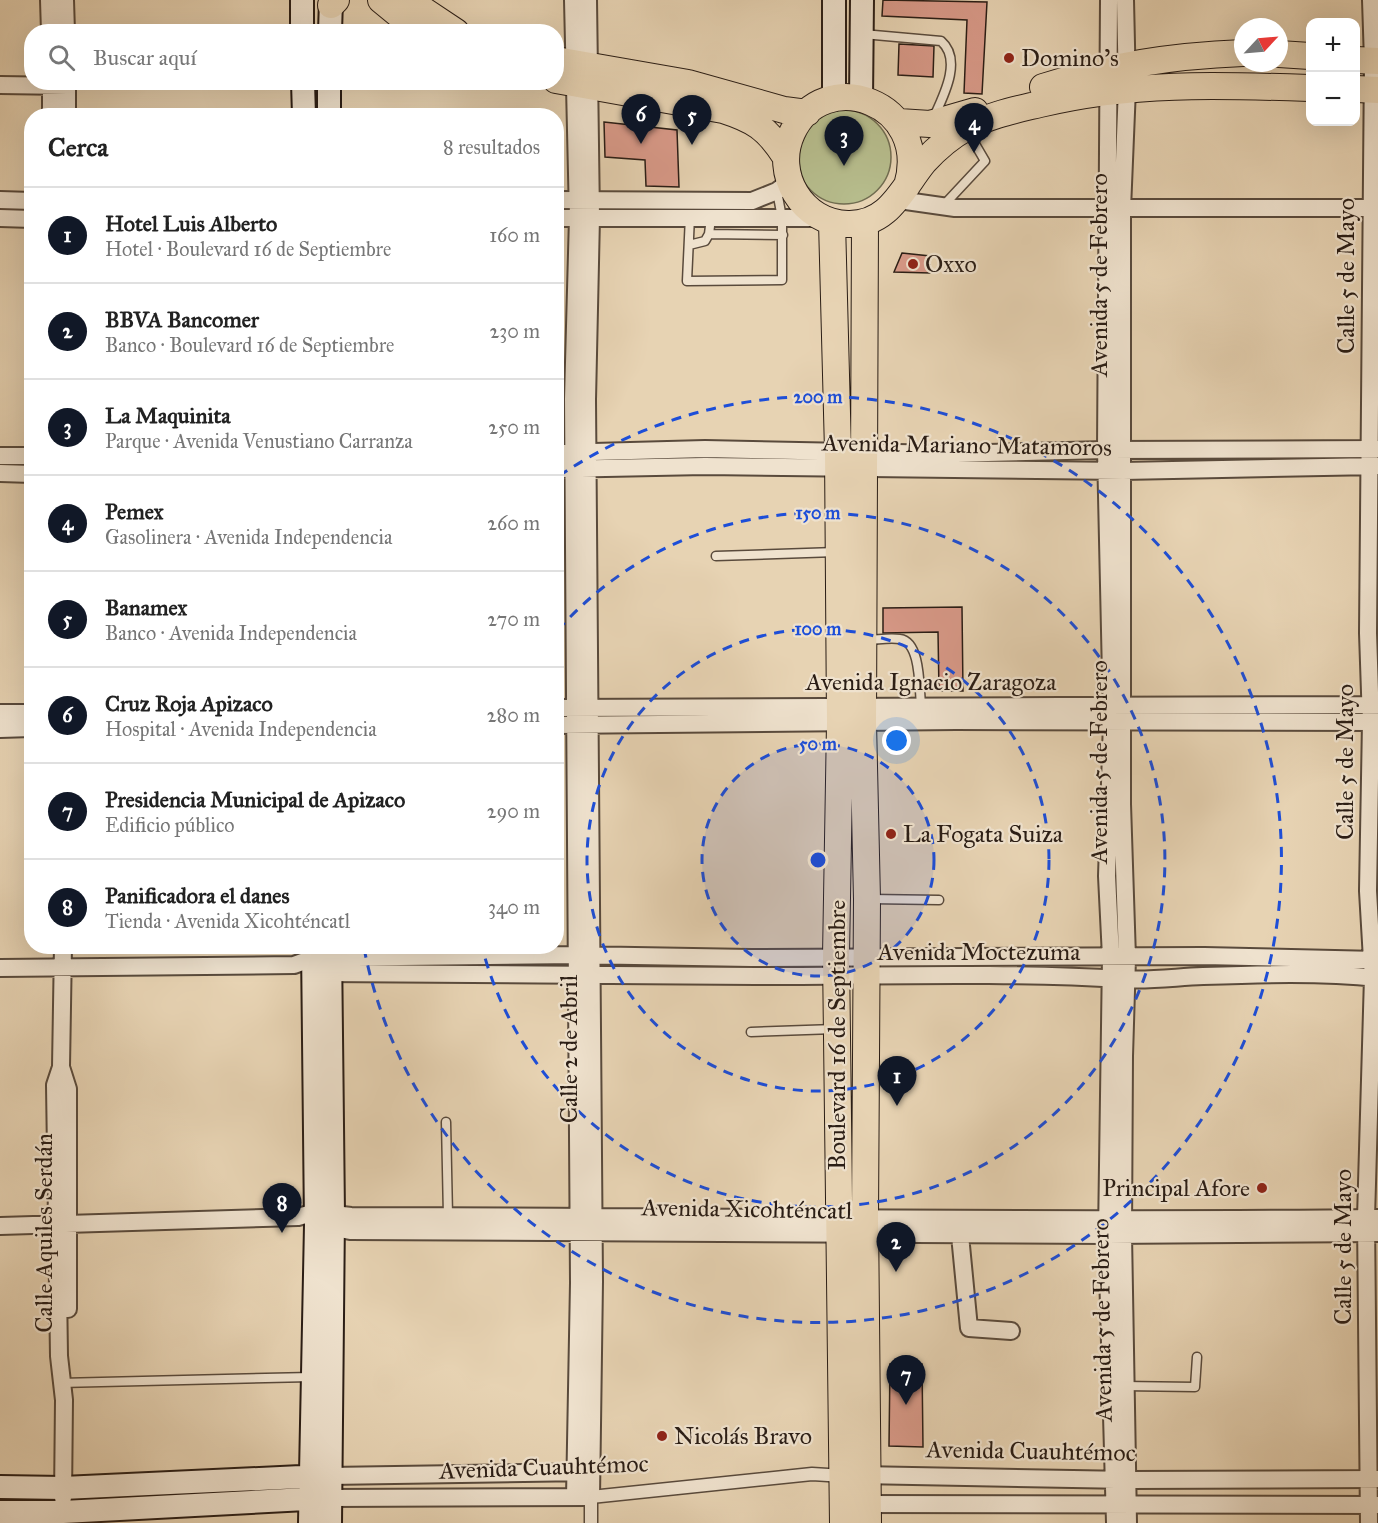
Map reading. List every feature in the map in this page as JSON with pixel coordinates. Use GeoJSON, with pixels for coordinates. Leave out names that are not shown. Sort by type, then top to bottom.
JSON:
{"type":"FeatureCollection","features":[{"type":"Feature","properties":{"kind":"main road"},"geometry":{"type":"LineString","coordinates":[[302,0],[302,24]]}},
{"type":"Feature","properties":{"kind":"main road"},"geometry":{"type":"LineString","coordinates":[[381,0],[427,16],[442,24]]}},
{"type":"Feature","properties":{"kind":"main road"},"geometry":{"type":"LineString","coordinates":[[408,0],[427,16]]}},
{"type":"Feature","properties":{"kind":"main road"},"geometry":{"type":"LineString","coordinates":[[834,0],[834,99]]}},
{"type":"Feature","properties":{"kind":"main road"},"geometry":{"type":"LineString","coordinates":[[861,99],[862,0]]}},
{"type":"Feature","properties":{"kind":"main road"},"geometry":{"type":"LineString","coordinates":[[331,24],[333,2]]}},
{"type":"Feature","properties":{"kind":"main road"},"geometry":{"type":"LineString","coordinates":[[898,122],[930,124],[963,122],[1185,56],[1234,53]]}},
{"type":"Feature","properties":{"kind":"main road"},"geometry":{"type":"LineString","coordinates":[[1288,55],[1306,57]]}},
{"type":"Feature","properties":{"kind":"main road"},"geometry":{"type":"LineString","coordinates":[[575,74],[688,83],[784,110],[807,113]]}},
{"type":"Feature","properties":{"kind":"main road"},"geometry":{"type":"LineString","coordinates":[[575,74],[749,118],[771,135],[785,156]]}},
{"type":"Feature","properties":{"kind":"main road"},"geometry":{"type":"LineString","coordinates":[[1118,77],[1197,84],[1306,87]]}},
{"type":"Feature","properties":{"kind":"main road"},"geometry":{"type":"LineString","coordinates":[[303,90],[304,108]]}},
{"type":"Feature","properties":{"kind":"main road"},"geometry":{"type":"LineString","coordinates":[[329,90],[329,108]]}},
{"type":"Feature","properties":{"kind":"main road"},"geometry":{"type":"LineString","coordinates":[[903,193],[912,160],[906,134],[898,122],[875,104],[861,99],[834,99],[807,113],[792,132],[785,156],[783,187],[808,209],[826,220],[848,225],[865,222],[890,210],[903,193],[925,161],[963,122]]}},
{"type":"Feature","properties":{"kind":"main road","name":"Boulevard 16 de Septiembre"},"geometry":{"type":"LineString","coordinates":[[826,220],[851,460],[863,640],[851,715],[836,966],[838,1225],[856,1476]]}},
{"type":"Feature","properties":{"kind":"main road","name":"Boulevard 16 de Septiembre"},"geometry":{"type":"LineString","coordinates":[[856,1514],[865,1225],[867,899],[838,552],[851,460],[865,222]]}},
{"type":"Feature","properties":{"kind":"main road"},"geometry":{"type":"LineString","coordinates":[[310,1523],[319,1487],[318,960]]}},
{"type":"Feature","properties":{"kind":"main road"},"geometry":{"type":"LineString","coordinates":[[319,1219],[312,1377],[319,1487],[330,1523]]}},
{"type":"Feature","properties":{"kind":"main road","name":"Avenida Cuauhtémoc"},"geometry":{"type":"LineString","coordinates":[[0,1487],[319,1487]]}},
{"type":"Feature","properties":{"kind":"main road","name":"Avenida Cuauhtémoc"},"geometry":{"type":"LineString","coordinates":[[0,1512],[63,1517],[319,1487]]}},
{"type":"Feature","properties":{"kind":"street"},"geometry":{"type":"LineString","coordinates":[[49,0],[50,24]]}},
{"type":"Feature","properties":{"kind":"street"},"geometry":{"type":"LineString","coordinates":[[65,0],[66,24]]}},
{"type":"Feature","properties":{"kind":"street","name":"Calle 2 de Abril"},"geometry":{"type":"LineString","coordinates":[[573,0],[575,74],[584,209],[580,400],[586,1282],[583,1497],[591,1523]]}},
{"type":"Feature","properties":{"kind":"street","name":"Calle 2 de Abril"},"geometry":{"type":"LineString","coordinates":[[575,74],[588,0]]}},
{"type":"Feature","properties":{"kind":"street","name":"Avenida 5 de Febrero"},"geometry":{"type":"LineString","coordinates":[[1109,0],[1118,77]]}},
{"type":"Feature","properties":{"kind":"street","name":"Avenida 5 de Febrero"},"geometry":{"type":"LineString","coordinates":[[1114,1523],[1121,1504],[1122,1480],[1115,1227],[1107,1130],[1116,1055],[1119,958],[1115,877],[1117,713],[1114,208],[1118,77],[1125,0]]}},
{"type":"Feature","properties":{"kind":"street","name":"Calle 5 de Mayo"},"geometry":{"type":"LineString","coordinates":[[1369,1523],[1374,1505],[1372,1225],[1375,1053],[1373,891],[1374,208],[1369,89],[1371,0]]}},
{"type":"Feature","properties":{"kind":"street"},"geometry":{"type":"LineString","coordinates":[[0,85],[24,85]]}},
{"type":"Feature","properties":{"kind":"street"},"geometry":{"type":"LineString","coordinates":[[53,108],[58,90]]}},
{"type":"Feature","properties":{"kind":"street"},"geometry":{"type":"LineString","coordinates":[[60,90],[65,108]]}},
{"type":"Feature","properties":{"kind":"street"},"geometry":{"type":"LineString","coordinates":[[564,215],[584,209],[690,201],[752,201],[783,187]]}},
{"type":"Feature","properties":{"kind":"street"},"geometry":{"type":"LineString","coordinates":[[903,193],[943,206],[1374,208]]}},
{"type":"Feature","properties":{"kind":"street"},"geometry":{"type":"LineString","coordinates":[[0,200],[24,201]]}},
{"type":"Feature","properties":{"kind":"street"},"geometry":{"type":"LineString","coordinates":[[564,203],[584,209],[690,218],[710,226],[782,227],[826,220]]}},
{"type":"Feature","properties":{"kind":"street"},"geometry":{"type":"LineString","coordinates":[[0,218],[24,219]]}},
{"type":"Feature","properties":{"kind":"street"},"geometry":{"type":"LineString","coordinates":[[705,449],[705,466]]}},
{"type":"Feature","properties":{"kind":"street","name":"Avenida Mariano Matamoros"},"geometry":{"type":"LineString","coordinates":[[564,466],[581,461],[705,449],[851,460],[1115,470],[1242,469],[1373,458]]}},
{"type":"Feature","properties":{"kind":"street","name":"Avenida Mariano Matamoros"},"geometry":{"type":"LineString","coordinates":[[947,462],[1114,450],[1241,450],[1373,458]]}},
{"type":"Feature","properties":{"kind":"street"},"geometry":{"type":"LineString","coordinates":[[1241,450],[1242,469]]}},
{"type":"Feature","properties":{"kind":"street"},"geometry":{"type":"LineString","coordinates":[[0,456],[24,456]]}},
{"type":"Feature","properties":{"kind":"street","name":"Avenida Mariano Matamoros"},"geometry":{"type":"LineString","coordinates":[[564,456],[581,461],[705,466],[851,460]]}},
{"type":"Feature","properties":{"kind":"street"},"geometry":{"type":"LineString","coordinates":[[0,473],[24,474]]}},
{"type":"Feature","properties":{"kind":"street","name":"Avenida Ignacio Zaragoza"},"geometry":{"type":"LineString","coordinates":[[564,725],[851,715],[921,704],[956,704],[1028,714]]}},
{"type":"Feature","properties":{"kind":"street"},"geometry":{"type":"LineString","coordinates":[[956,704],[956,721]]}},
{"type":"Feature","properties":{"kind":"street","name":"Avenida Ignacio Zaragoza"},"geometry":{"type":"LineString","coordinates":[[564,708],[851,715],[956,721],[1028,714],[1374,705]]}},
{"type":"Feature","properties":{"kind":"street"},"geometry":{"type":"LineString","coordinates":[[0,713],[24,713]]}},
{"type":"Feature","properties":{"kind":"street","name":"Avenida Ignacio Zaragoza"},"geometry":{"type":"LineString","coordinates":[[1117,713],[1375,722]]}},
{"type":"Feature","properties":{"kind":"street"},"geometry":{"type":"LineString","coordinates":[[0,729],[24,728]]}},
{"type":"Feature","properties":{"kind":"street","name":"Calle Aquiles Serdán"},"geometry":{"type":"LineString","coordinates":[[63,954],[62,1067],[55,1085],[63,1226],[63,1517]]}},
{"type":"Feature","properties":{"kind":"street","name":"Avenida Moctezuma"},"geometry":{"type":"LineString","coordinates":[[318,960],[417,974],[585,955],[641,965],[751,976],[836,966],[1033,966],[1119,958],[1204,956],[1375,978]]}},
{"type":"Feature","properties":{"kind":"street"},"geometry":{"type":"LineString","coordinates":[[1204,956],[1204,976]]}},
{"type":"Feature","properties":{"kind":"street"},"geometry":{"type":"LineString","coordinates":[[417,957],[417,974]]}},
{"type":"Feature","properties":{"kind":"street","name":"Avenida Moctezuma"},"geometry":{"type":"LineString","coordinates":[[0,968],[63,969],[417,957],[519,964],[585,975],[641,965],[752,958],[836,966]]}},
{"type":"Feature","properties":{"kind":"street"},"geometry":{"type":"LineString","coordinates":[[751,976],[752,958]]}},
{"type":"Feature","properties":{"kind":"street","name":"Avenida Moctezuma"},"geometry":{"type":"LineString","coordinates":[[1033,966],[1118,979],[1204,976],[1286,966],[1375,960]]}},
{"type":"Feature","properties":{"kind":"street","name":"Avenida 5 de Febrero"},"geometry":{"type":"LineString","coordinates":[[1115,1227],[1125,1131],[1116,1055]]}},
{"type":"Feature","properties":{"kind":"street"},"geometry":{"type":"LineString","coordinates":[[1107,1130],[1125,1131]]}},
{"type":"Feature","properties":{"kind":"street","name":"Avenida Xicohténcatl"},"geometry":{"type":"LineString","coordinates":[[420,1224],[448,1216],[502,1224]]}},
{"type":"Feature","properties":{"kind":"street","name":"Avenida Xicohténcatl"},"geometry":{"type":"LineString","coordinates":[[0,1226],[319,1219],[350,1231],[420,1224],[1042,1227],[1372,1225]]}},
{"type":"Feature","properties":{"kind":"street"},"geometry":{"type":"LineString","coordinates":[[959,1226],[969,1328],[1011,1331]]}},
{"type":"Feature","properties":{"kind":"street","name":"Avenida Cuauhtémoc"},"geometry":{"type":"LineString","coordinates":[[319,1487],[583,1471]]}},
{"type":"Feature","properties":{"kind":"street","name":"Avenida Cuauhtémoc"},"geometry":{"type":"LineString","coordinates":[[319,1487],[583,1497],[812,1474],[1122,1480],[1373,1479]]}},
{"type":"Feature","properties":{"kind":"street"},"geometry":{"type":"LineString","coordinates":[[856,1514],[1121,1504],[1374,1505]]}},
{"type":"Feature","properties":{"kind":"street","name":"Avenida 5 de Febrero"},"geometry":{"type":"LineString","coordinates":[[1121,1504],[1128,1523]]}},
{"type":"Feature","properties":{"kind":"lane"},"geometry":{"type":"LineString","coordinates":[[863,34],[941,41],[948,47],[951,66],[943,97],[930,124]]}},
{"type":"Feature","properties":{"kind":"lane"},"geometry":{"type":"LineString","coordinates":[[943,206],[985,161],[963,122]]}},
{"type":"Feature","properties":{"kind":"lane"},"geometry":{"type":"LineString","coordinates":[[690,201],[687,281],[782,280],[783,187]]}},
{"type":"Feature","properties":{"kind":"lane"},"geometry":{"type":"LineString","coordinates":[[689,245],[699,245],[710,226]]}},
{"type":"Feature","properties":{"kind":"lane"},"geometry":{"type":"LineString","coordinates":[[716,556],[838,552]]}},
{"type":"Feature","properties":{"kind":"lane"},"geometry":{"type":"LineString","coordinates":[[863,640],[898,639],[910,645],[916,658],[921,704]]}},
{"type":"Feature","properties":{"kind":"lane"},"geometry":{"type":"LineString","coordinates":[[867,899],[939,900]]}},
{"type":"Feature","properties":{"kind":"lane"},"geometry":{"type":"LineString","coordinates":[[751,1032],[836,1029]]}},
{"type":"Feature","properties":{"kind":"lane"},"geometry":{"type":"LineString","coordinates":[[446,1122],[448,1216]]}},
{"type":"Feature","properties":{"kind":"lane"},"geometry":{"type":"LineString","coordinates":[[1118,1386],[1195,1387],[1197,1358]]}},
{"type":"Feature","properties":{"kind":"lane"},"geometry":{"type":"LineString","coordinates":[[64,1388],[312,1377]]}},
{"type":"Feature","properties":{"kind":"green space"},"geometry":{"type":"Polygon","coordinates":[[[844,110],[862,114],[877,124],[887,139],[891,157],[887,175],[877,190],[862,200],[844,204],[826,200],[811,190],[801,175],[797,157],[801,139],[811,124],[826,114],[844,110]]]}},
{"type":"Feature","properties":{"kind":"building"},"geometry":{"type":"Polygon","coordinates":[[[883,0],[987,2],[982,94],[964,93],[967,20],[882,16],[883,0]]]}},
{"type":"Feature","properties":{"kind":"building"},"geometry":{"type":"Polygon","coordinates":[[[899,44],[934,46],[933,77],[898,75],[899,44]]]}},
{"type":"Feature","properties":{"kind":"building"},"geometry":{"type":"Polygon","coordinates":[[[604,122],[677,130],[679,187],[646,186],[645,160],[605,157],[604,122]]]}},
{"type":"Feature","properties":{"kind":"building","name":"Oxxo"},"geometry":{"type":"Polygon","coordinates":[[[902,253],[930,256],[930,273],[894,272],[902,253]]]}},
{"type":"Feature","properties":{"kind":"building"},"geometry":{"type":"Polygon","coordinates":[[[962,607],[963,691],[939,691],[938,632],[883,633],[883,608],[962,607]]]}},
{"type":"Feature","properties":{"kind":"building"},"geometry":{"type":"Polygon","coordinates":[[[890,1364],[922,1364],[923,1447],[889,1446],[890,1364]]]}},
{"type":"Feature","properties":{"kind":"place","name":"Domino's"},"geometry":{"type":"Point","coordinates":[1009,58]}},
{"type":"Feature","properties":{"kind":"place","name":"Cruz Roja Apizaco"},"geometry":{"type":"Point","coordinates":[641,144]}},
{"type":"Feature","properties":{"kind":"place","name":"Banamex"},"geometry":{"type":"Point","coordinates":[692,145]}},
{"type":"Feature","properties":{"kind":"place","name":"Pemex"},"geometry":{"type":"Point","coordinates":[974,153]}},
{"type":"Feature","properties":{"kind":"place","name":"La Maquinita"},"geometry":{"type":"Point","coordinates":[844,166]}},
{"type":"Feature","properties":{"kind":"place","name":"Oxxo"},"geometry":{"type":"Point","coordinates":[913,264]}},
{"type":"Feature","properties":{"kind":"place","name":"La Fogata Suiza"},"geometry":{"type":"Point","coordinates":[891,834]}},
{"type":"Feature","properties":{"kind":"place","name":"Hotel Luis Alberto"},"geometry":{"type":"Point","coordinates":[897,1106]}},
{"type":"Feature","properties":{"kind":"place","name":"Principal Afore"},"geometry":{"type":"Point","coordinates":[1262,1188]}},
{"type":"Feature","properties":{"kind":"place","name":"Panificadora el danes"},"geometry":{"type":"Point","coordinates":[282,1233]}},
{"type":"Feature","properties":{"kind":"place","name":"BBVA Bancomer"},"geometry":{"type":"Point","coordinates":[896,1272]}},
{"type":"Feature","properties":{"kind":"place","name":"Presidencia Municipal de Apizaco"},"geometry":{"type":"Point","coordinates":[906,1405]}},
{"type":"Feature","properties":{"kind":"place","name":"Nicolás Bravo"},"geometry":{"type":"Point","coordinates":[662,1436]}}]}
